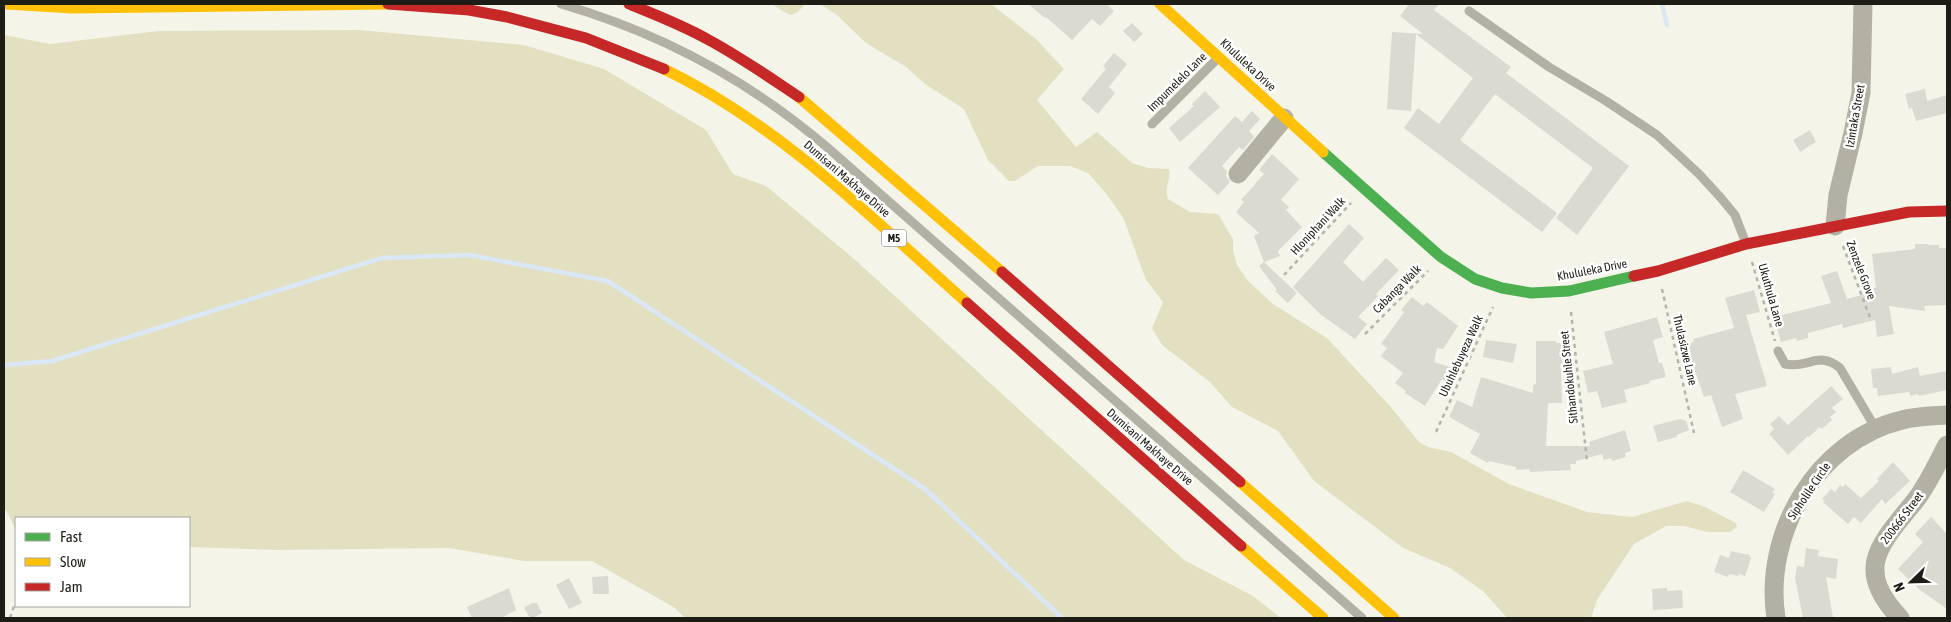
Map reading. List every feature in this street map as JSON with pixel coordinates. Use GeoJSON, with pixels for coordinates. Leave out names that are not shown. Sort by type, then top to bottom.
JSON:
{"type":"FeatureCollection","features":[{"type":"Feature","properties":{"kind":"main road","name":"Dumisani Makhaye Drive"},"geometry":{"type":"LineString","coordinates":[[6,4],[72,8],[387,4],[461,9],[517,19],[553,28],[634,54],[669,70],[729,104],[773,135],[826,178],[1323,618]]}},
{"type":"Feature","properties":{"kind":"main road"},"geometry":{"type":"LineString","coordinates":[[630,4],[674,22],[708,39],[754,66],[804,100],[1012,280],[1394,618]]}},
{"type":"Feature","properties":{"kind":"main road","name":"Khululeka Drive"},"geometry":{"type":"LineString","coordinates":[[1160,4],[1284,118],[1441,257],[1475,279],[1502,288],[1531,293],[1569,291],[1658,271],[1746,244],[1909,212],[1947,211]]}},
{"type":"Feature","properties":{"kind":"street","name":"Izintaka Street"},"geometry":{"type":"LineString","coordinates":[[1835,226],[1838,195],[1861,93],[1863,4]]}},
{"type":"Feature","properties":{"kind":"street"},"geometry":{"type":"LineString","coordinates":[[1238,174],[1284,118]]}},
{"type":"Feature","properties":{"kind":"street","name":"Sipholile Circle"},"geometry":{"type":"LineString","coordinates":[[1776,618],[1774,603],[1776,568],[1788,520],[1796,505],[1829,460],[1849,445],[1876,429],[1901,420],[1947,415]]}},
{"type":"Feature","properties":{"kind":"street","name":"200666 Street"},"geometry":{"type":"LineString","coordinates":[[1900,618],[1880,592],[1874,564],[1879,548],[1886,536],[1916,500],[1947,445]]}},
{"type":"Feature","properties":{"kind":"lane"},"geometry":{"type":"LineString","coordinates":[[561,4],[625,25],[665,42],[744,85],[791,118],[828,148],[1362,618]]}},
{"type":"Feature","properties":{"kind":"lane"},"geometry":{"type":"LineString","coordinates":[[1469,11],[1549,68],[1606,101],[1657,135],[1699,174],[1721,198],[1734,216],[1746,244]]}},
{"type":"Feature","properties":{"kind":"lane","name":"Impumelelo Lane"},"geometry":{"type":"LineString","coordinates":[[1152,124],[1219,57]]}},
{"type":"Feature","properties":{"kind":"lane"},"geometry":{"type":"LineString","coordinates":[[1778,351],[1785,364],[1793,366],[1824,359],[1832,361],[1840,368],[1876,429]]}},
{"type":"Feature","properties":{"kind":"path","name":"Hloniphani Walk"},"geometry":{"type":"LineString","coordinates":[[1284,275],[1364,189]]}},
{"type":"Feature","properties":{"kind":"path","name":"Zenzele Grove"},"geometry":{"type":"LineString","coordinates":[[1835,226],[1871,320]]}},
{"type":"Feature","properties":{"kind":"path","name":"Ukuthula Lane"},"geometry":{"type":"LineString","coordinates":[[1746,244],[1778,351]]}},
{"type":"Feature","properties":{"kind":"path","name":"Cabanga Walk"},"geometry":{"type":"LineString","coordinates":[[1365,334],[1441,257]]}},
{"type":"Feature","properties":{"kind":"path","name":"Thulasizwe Lane"},"geometry":{"type":"LineString","coordinates":[[1658,271],[1694,433]]}},
{"type":"Feature","properties":{"kind":"path","name":"Ubuhlebuyeza Walk"},"geometry":{"type":"LineString","coordinates":[[1436,432],[1502,288]]}},
{"type":"Feature","properties":{"kind":"path","name":"Sithandokuhle Street"},"geometry":{"type":"LineString","coordinates":[[1569,291],[1586,462]]}},
{"type":"Feature","properties":{"kind":"path"},"geometry":{"type":"LineString","coordinates":[[10,618],[15,603]]}},
{"type":"Feature","properties":{"kind":"shaded area"},"geometry":{"type":"Polygon","coordinates":[[[771,4],[805,4],[797,13],[790,15],[771,4]]]}},
{"type":"Feature","properties":{"kind":"shaded area"},"geometry":{"type":"Polygon","coordinates":[[[820,4],[991,4],[1036,39],[1064,69],[1037,100],[1076,147],[1097,132],[1132,163],[1148,168],[1169,169],[1168,199],[1190,212],[1218,214],[1233,239],[1233,250],[1237,265],[1249,282],[1273,304],[1327,338],[1391,407],[1419,442],[1428,447],[1451,452],[1509,484],[1587,512],[1632,517],[1687,501],[1705,507],[1736,523],[1737,527],[1730,532],[1707,532],[1684,526],[1666,526],[1634,544],[1597,600],[1591,618],[1507,618],[1484,592],[1450,568],[1403,548],[1314,481],[1278,431],[1232,407],[1210,382],[1162,345],[1152,328],[1163,302],[1146,280],[1123,217],[1088,173],[1070,166],[1038,166],[1015,181],[1009,181],[988,160],[964,109],[925,84],[906,67],[866,43],[837,15],[820,4]]]}},
{"type":"Feature","properties":{"kind":"shaded area"},"geometry":{"type":"Polygon","coordinates":[[[359,30],[524,45],[604,69],[706,130],[733,174],[766,186],[852,257],[1184,560],[1253,596],[1281,618],[685,618],[675,608],[592,561],[524,561],[449,548],[277,550],[190,547],[190,517],[15,517],[15,528],[6,510],[4,510],[4,35],[50,44],[158,31],[359,30]]]}},
{"type":"Feature","properties":{"kind":"building"},"geometry":{"type":"Polygon","coordinates":[[[1028,4],[1107,4],[1114,11],[1100,26],[1092,19],[1072,40],[1028,4]]]}},
{"type":"Feature","properties":{"kind":"building"},"geometry":{"type":"Polygon","coordinates":[[[1409,4],[1439,4],[1434,10],[1511,67],[1506,73],[1629,166],[1577,235],[1556,218],[1593,168],[1495,94],[1460,140],[1557,213],[1542,232],[1404,128],[1418,108],[1439,124],[1473,78],[1416,34],[1411,111],[1387,109],[1392,32],[1423,34],[1400,16],[1409,4]]]}},
{"type":"Feature","properties":{"kind":"building"},"geometry":{"type":"Polygon","coordinates":[[[1132,23],[1143,34],[1134,42],[1123,31],[1132,23]]]}},
{"type":"Feature","properties":{"kind":"building"},"geometry":{"type":"Polygon","coordinates":[[[1114,53],[1127,64],[1109,87],[1115,93],[1098,114],[1081,99],[1106,69],[1103,66],[1114,53]]]}},
{"type":"Feature","properties":{"kind":"building"},"geometry":{"type":"Polygon","coordinates":[[[1925,89],[1927,101],[1947,95],[1947,113],[1916,121],[1912,108],[1909,109],[1905,94],[1925,89]]]}},
{"type":"Feature","properties":{"kind":"building"},"geometry":{"type":"Polygon","coordinates":[[[1205,91],[1220,107],[1180,142],[1169,128],[1194,106],[1192,104],[1205,91]]]}},
{"type":"Feature","properties":{"kind":"building"},"geometry":{"type":"Polygon","coordinates":[[[1252,111],[1260,119],[1249,131],[1254,137],[1243,150],[1239,147],[1222,166],[1227,171],[1226,176],[1230,182],[1218,195],[1188,168],[1235,116],[1242,122],[1252,111]]]}},
{"type":"Feature","properties":{"kind":"building"},"geometry":{"type":"Polygon","coordinates":[[[1810,130],[1816,142],[1800,152],[1793,140],[1810,130]]]}},
{"type":"Feature","properties":{"kind":"building"},"geometry":{"type":"Polygon","coordinates":[[[1272,154],[1299,179],[1281,200],[1289,207],[1286,210],[1302,227],[1278,251],[1280,256],[1264,262],[1254,236],[1259,233],[1236,212],[1244,202],[1241,200],[1264,174],[1259,170],[1272,154]]]}},
{"type":"Feature","properties":{"kind":"building"},"geometry":{"type":"Polygon","coordinates":[[[1349,224],[1364,238],[1343,262],[1363,282],[1386,258],[1399,270],[1376,294],[1378,296],[1358,317],[1367,324],[1355,339],[1320,314],[1293,287],[1349,224]]]}},
{"type":"Feature","properties":{"kind":"building"},"geometry":{"type":"Polygon","coordinates":[[[1915,244],[1939,245],[1939,248],[1947,248],[1947,305],[1924,306],[1925,311],[1889,306],[1894,334],[1877,337],[1875,320],[1843,328],[1842,324],[1808,333],[1808,338],[1797,341],[1796,338],[1781,342],[1774,317],[1831,303],[1821,276],[1837,271],[1847,299],[1872,292],[1872,288],[1876,288],[1872,254],[1915,249],[1915,244]]]}},
{"type":"Feature","properties":{"kind":"building"},"geometry":{"type":"Polygon","coordinates":[[[1264,262],[1297,293],[1288,303],[1275,291],[1277,290],[1259,266],[1264,262]]]}},
{"type":"Feature","properties":{"kind":"building"},"geometry":{"type":"Polygon","coordinates":[[[1754,290],[1760,312],[1746,315],[1767,386],[1735,394],[1743,419],[1722,427],[1711,395],[1704,397],[1691,359],[1684,361],[1680,345],[1694,342],[1693,339],[1734,328],[1725,298],[1754,290]]]}},
{"type":"Feature","properties":{"kind":"building"},"geometry":{"type":"Polygon","coordinates":[[[1412,297],[1423,306],[1427,302],[1458,326],[1443,349],[1437,348],[1434,362],[1453,368],[1444,381],[1442,379],[1425,406],[1405,393],[1406,391],[1395,383],[1403,373],[1381,356],[1387,348],[1381,344],[1404,312],[1401,310],[1412,297]]]}},
{"type":"Feature","properties":{"kind":"building"},"geometry":{"type":"Polygon","coordinates":[[[1657,317],[1663,337],[1653,340],[1659,363],[1662,363],[1666,377],[1624,390],[1627,402],[1602,408],[1597,391],[1588,393],[1583,371],[1613,364],[1604,332],[1657,317]]]}},
{"type":"Feature","properties":{"kind":"building"},"geometry":{"type":"Polygon","coordinates":[[[1486,340],[1517,344],[1513,363],[1483,357],[1486,340]]]}},
{"type":"Feature","properties":{"kind":"building"},"geometry":{"type":"Polygon","coordinates":[[[1536,341],[1567,343],[1567,366],[1561,366],[1562,403],[1548,403],[1546,446],[1590,446],[1589,442],[1625,430],[1631,451],[1625,453],[1626,457],[1612,461],[1611,458],[1604,460],[1602,454],[1576,461],[1576,464],[1570,464],[1571,470],[1530,472],[1529,469],[1516,470],[1516,467],[1489,461],[1488,463],[1470,453],[1480,434],[1449,417],[1457,400],[1472,407],[1481,377],[1533,393],[1533,385],[1536,384],[1536,341]]]}},
{"type":"Feature","properties":{"kind":"building"},"geometry":{"type":"Polygon","coordinates":[[[1891,367],[1892,374],[1918,367],[1920,376],[1947,371],[1947,390],[1919,396],[1918,394],[1911,396],[1909,392],[1878,396],[1877,388],[1873,388],[1871,369],[1891,367]]]}},
{"type":"Feature","properties":{"kind":"building"},"geometry":{"type":"Polygon","coordinates":[[[1831,386],[1843,399],[1832,408],[1836,412],[1830,417],[1832,420],[1822,429],[1820,427],[1808,436],[1788,455],[1769,434],[1774,429],[1770,424],[1779,416],[1788,425],[1831,386]]]}},
{"type":"Feature","properties":{"kind":"building"},"geometry":{"type":"Polygon","coordinates":[[[1680,419],[1686,421],[1689,430],[1677,435],[1677,437],[1658,442],[1653,426],[1680,419]]]}},
{"type":"Feature","properties":{"kind":"building"},"geometry":{"type":"Polygon","coordinates":[[[1893,462],[1910,481],[1885,504],[1882,499],[1861,523],[1854,517],[1848,524],[1823,502],[1825,501],[1822,499],[1831,489],[1835,492],[1840,485],[1843,487],[1845,484],[1861,498],[1879,481],[1877,479],[1893,462]]]}},
{"type":"Feature","properties":{"kind":"building"},"geometry":{"type":"Polygon","coordinates":[[[1743,470],[1775,489],[1772,493],[1775,494],[1764,512],[1730,492],[1743,470]]]}},
{"type":"Feature","properties":{"kind":"building"},"geometry":{"type":"Polygon","coordinates":[[[1931,517],[1947,534],[1947,609],[1920,590],[1898,569],[1923,542],[1915,534],[1931,517]]]}},
{"type":"Feature","properties":{"kind":"building"},"geometry":{"type":"Polygon","coordinates":[[[1806,548],[1819,550],[1818,556],[1838,559],[1836,579],[1826,577],[1833,618],[1803,618],[1795,578],[1797,566],[1804,567],[1806,548]]]}},
{"type":"Feature","properties":{"kind":"building"},"geometry":{"type":"Polygon","coordinates":[[[1731,551],[1749,555],[1751,558],[1745,576],[1729,574],[1728,577],[1714,572],[1720,555],[1729,558],[1731,551]]]}},
{"type":"Feature","properties":{"kind":"building"},"geometry":{"type":"Polygon","coordinates":[[[608,576],[609,594],[593,594],[592,577],[608,576]]]}},
{"type":"Feature","properties":{"kind":"building"},"geometry":{"type":"Polygon","coordinates":[[[569,578],[582,603],[569,609],[556,585],[569,578]]]}},
{"type":"Feature","properties":{"kind":"building"},"geometry":{"type":"Polygon","coordinates":[[[509,588],[516,610],[501,618],[472,618],[467,607],[509,588]]]}},
{"type":"Feature","properties":{"kind":"building"},"geometry":{"type":"Polygon","coordinates":[[[1667,588],[1667,591],[1682,590],[1683,608],[1653,610],[1652,589],[1667,588]]]}},
{"type":"Feature","properties":{"kind":"building"},"geometry":{"type":"Polygon","coordinates":[[[532,603],[537,603],[542,613],[530,618],[524,608],[532,603]]]}},
{"type":"Feature","properties":{"kind":"waterway"},"geometry":{"type":"LineString","coordinates":[[1662,4],[1667,25]]}},
{"type":"Feature","properties":{"kind":"waterway"},"geometry":{"type":"LineString","coordinates":[[4,365],[52,361],[382,258],[469,255],[608,281],[925,489],[1062,618]]}},
{"type":"Feature","properties":{"kind":"traffic: fast"},"geometry":{"type":"LineString","coordinates":[[1323,152],[1441,257],[1475,279],[1502,288],[1531,293],[1569,291],[1634,276]]}},
{"type":"Feature","properties":{"kind":"traffic: slow"},"geometry":{"type":"LineString","coordinates":[[6,4],[72,8],[385,4]]}},
{"type":"Feature","properties":{"kind":"traffic: slow"},"geometry":{"type":"LineString","coordinates":[[1160,4],[1323,152]]}},
{"type":"Feature","properties":{"kind":"traffic: slow"},"geometry":{"type":"LineString","coordinates":[[664,69],[747,117],[786,145],[860,206],[967,303]]}},
{"type":"Feature","properties":{"kind":"traffic: slow"},"geometry":{"type":"LineString","coordinates":[[799,97],[1002,272]]}},
{"type":"Feature","properties":{"kind":"traffic: slow"},"geometry":{"type":"LineString","coordinates":[[1240,482],[1394,618]]}},
{"type":"Feature","properties":{"kind":"traffic: slow"},"geometry":{"type":"LineString","coordinates":[[1241,546],[1323,618]]}},
{"type":"Feature","properties":{"kind":"traffic: jam"},"geometry":{"type":"LineString","coordinates":[[388,4],[469,10],[507,17],[586,38],[664,69]]}},
{"type":"Feature","properties":{"kind":"traffic: jam"},"geometry":{"type":"LineString","coordinates":[[629,4],[707,39],[799,97]]}},
{"type":"Feature","properties":{"kind":"traffic: jam"},"geometry":{"type":"LineString","coordinates":[[1634,276],[1658,271],[1746,244],[1909,212],[1947,211]]}},
{"type":"Feature","properties":{"kind":"traffic: jam"},"geometry":{"type":"LineString","coordinates":[[1002,272],[1240,482]]}},
{"type":"Feature","properties":{"kind":"traffic: jam"},"geometry":{"type":"LineString","coordinates":[[967,303],[1241,546]]}}]}
